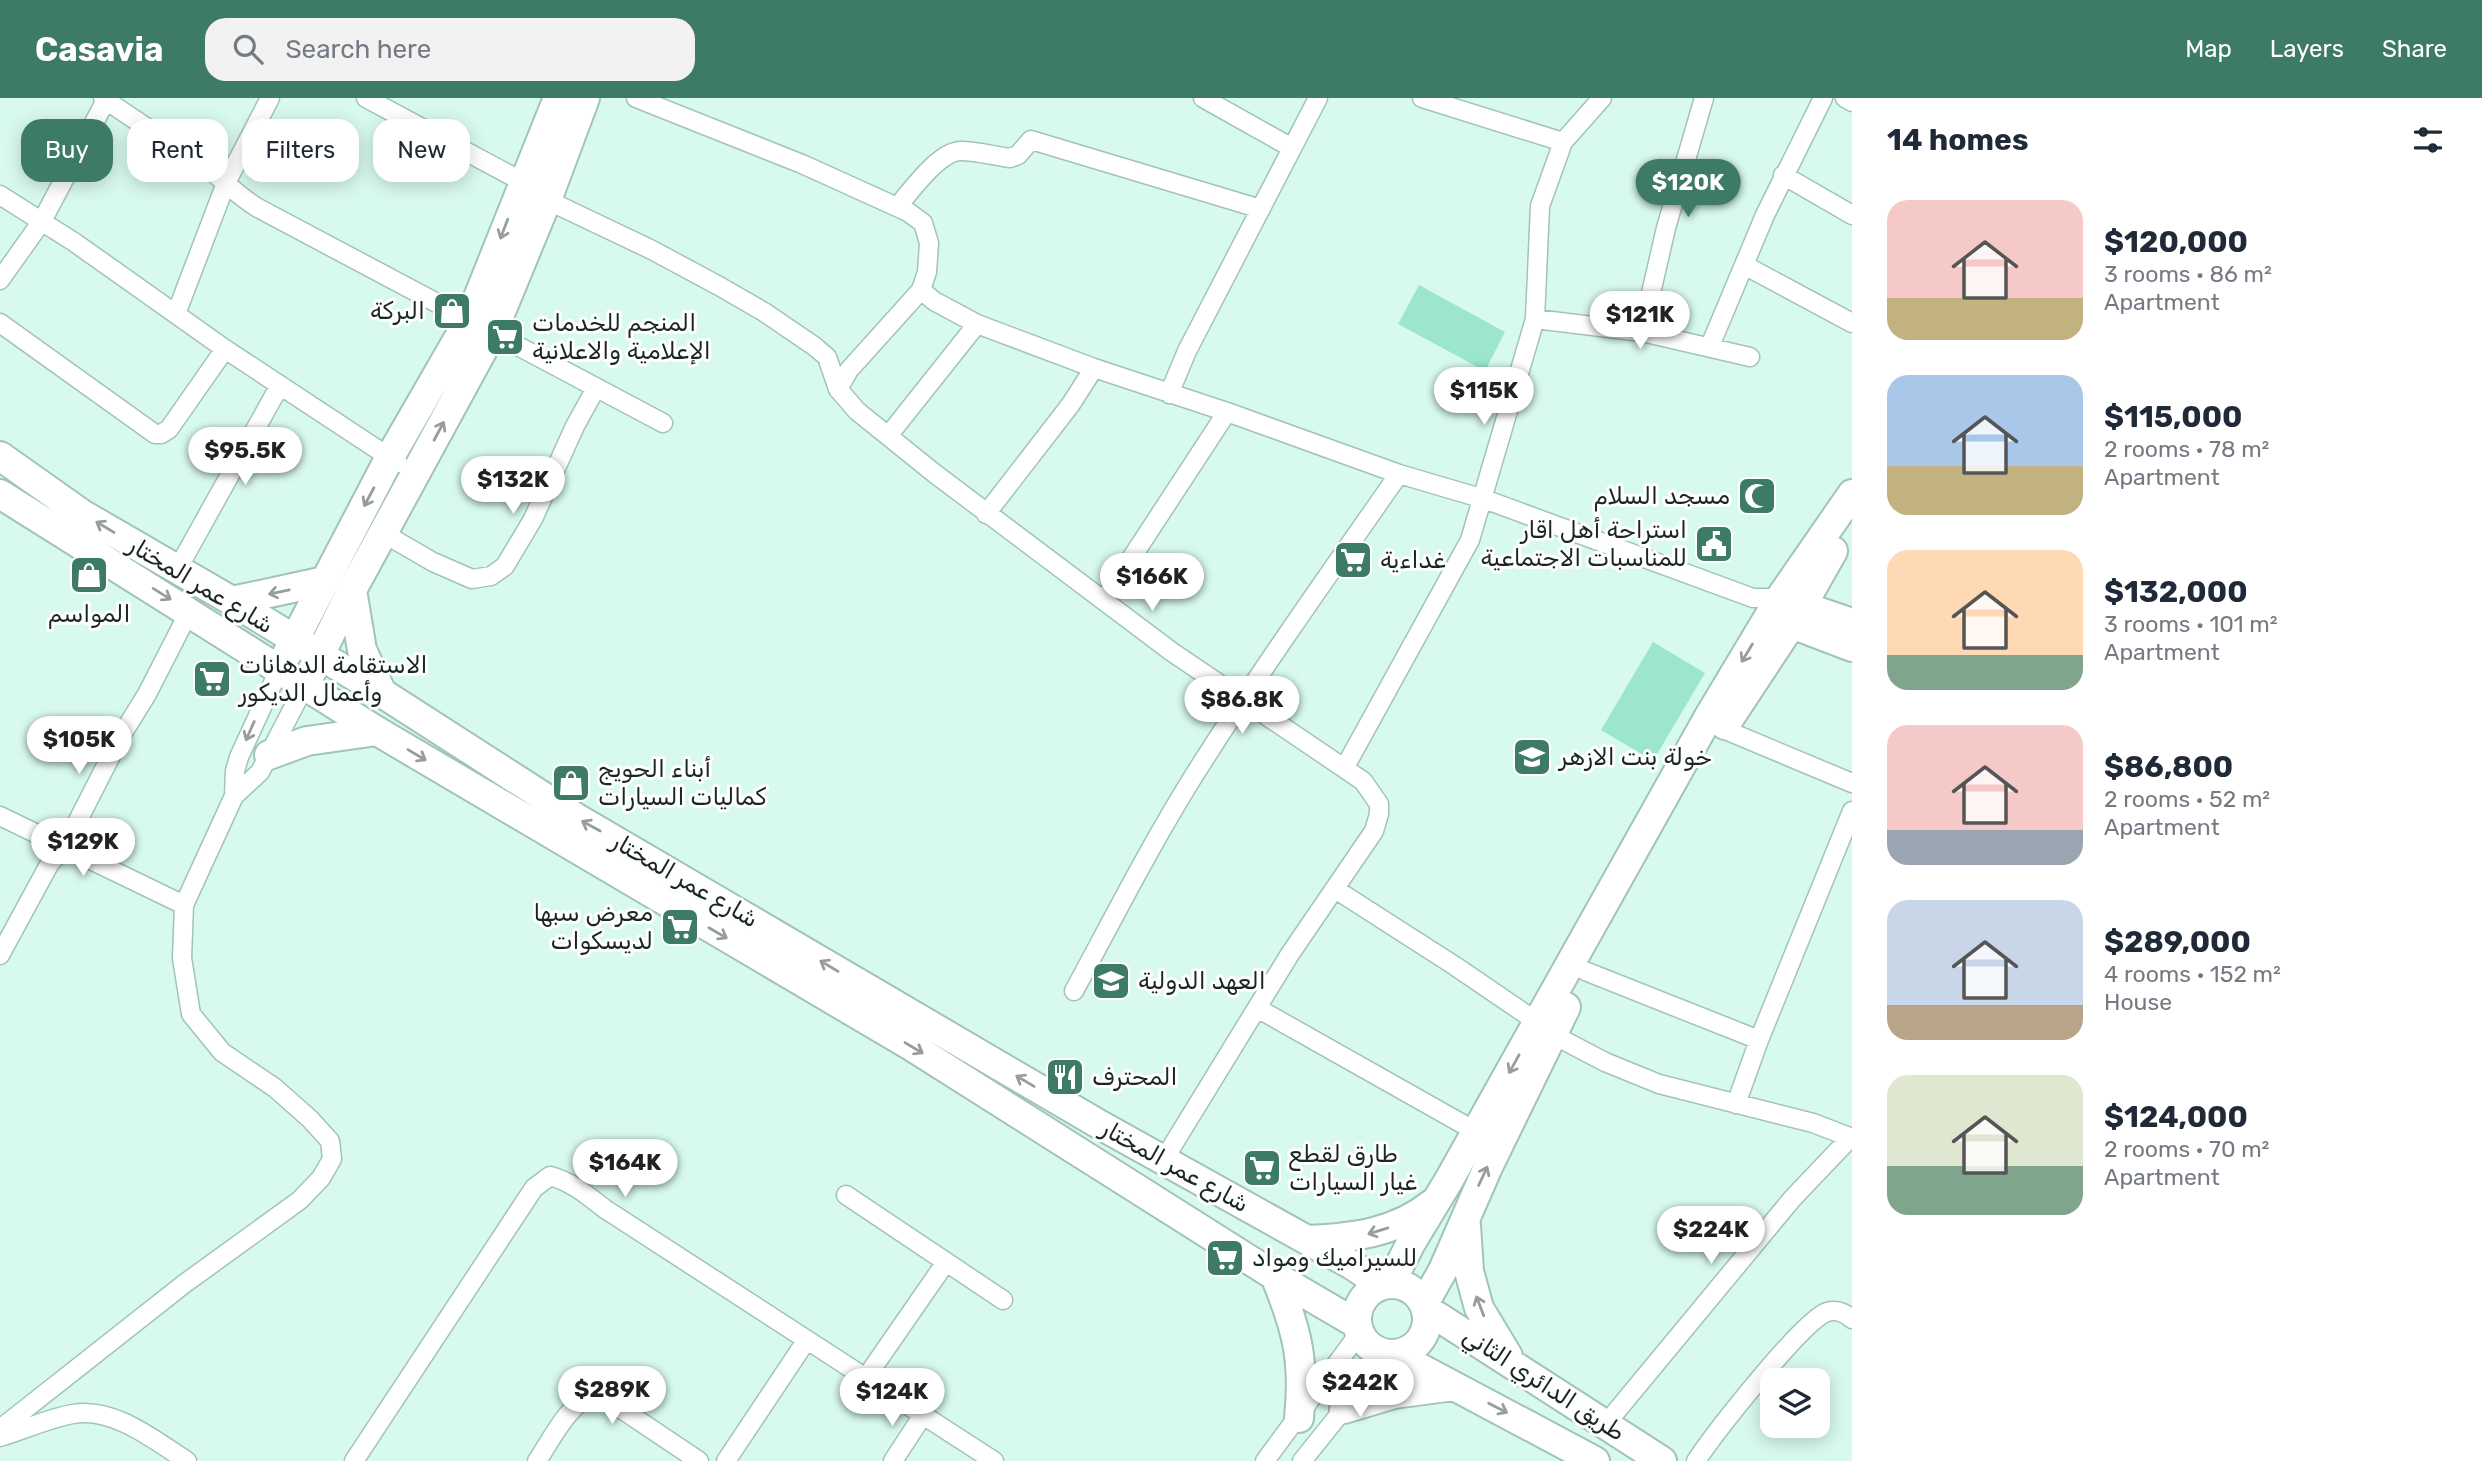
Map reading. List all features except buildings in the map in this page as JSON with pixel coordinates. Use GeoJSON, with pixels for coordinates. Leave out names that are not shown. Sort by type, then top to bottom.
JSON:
{"type":"FeatureCollection","features":[{"type":"Feature","properties":{"kind":"main road"},"geometry":{"type":"LineString","coordinates":[[279,670],[390,457],[481,325],[523,182],[558,98]]}},
{"type":"Feature","properties":{"kind":"main road"},"geometry":{"type":"LineString","coordinates":[[304,687],[352,590],[416,475],[481,325],[547,200],[585,98]]}},
{"type":"Feature","properties":{"kind":"main road","name":"شارع عمر المختار"},"geometry":{"type":"LineString","coordinates":[[0,456],[82,514],[232,601],[382,693],[575,817],[1163,1161],[1386,1285]]}},
{"type":"Feature","properties":{"kind":"main road","name":"شارع عمر المختار"},"geometry":{"type":"LineString","coordinates":[[0,494],[304,687],[911,1046],[1359,1328]]}},
{"type":"Feature","properties":{"kind":"main road"},"geometry":{"type":"LineString","coordinates":[[1852,494],[1708,718],[1545,1028],[1443,1270],[1425,1306],[1427,1324],[1423,1336],[1416,1345],[1406,1351],[1391,1354],[1371,1347],[1359,1328],[1358,1311],[1364,1298],[1386,1285],[1475,1131],[1545,1028],[1585,971],[1624,898],[1723,729],[1779,608],[1852,522]]}},
{"type":"Feature","properties":{"kind":"main road"},"geometry":{"type":"LineString","coordinates":[[232,601],[325,581]]}},
{"type":"Feature","properties":{"kind":"main road"},"geometry":{"type":"LineString","coordinates":[[352,590],[362,650],[382,693]]}},
{"type":"Feature","properties":{"kind":"main road"},"geometry":{"type":"LineString","coordinates":[[1779,608],[1852,623]]}},
{"type":"Feature","properties":{"kind":"main road"},"geometry":{"type":"LineString","coordinates":[[1779,608],[1852,647]]}},
{"type":"Feature","properties":{"kind":"main road"},"geometry":{"type":"LineString","coordinates":[[269,755],[307,741],[377,731]]}},
{"type":"Feature","properties":{"kind":"main road"},"geometry":{"type":"LineString","coordinates":[[1307,1240],[1353,1238],[1387,1229],[1423,1211],[1438,1199]]}},
{"type":"Feature","properties":{"kind":"main road"},"geometry":{"type":"LineString","coordinates":[[1466,1214],[1468,1257],[1479,1308],[1513,1365]]}},
{"type":"Feature","properties":{"kind":"main road"},"geometry":{"type":"LineString","coordinates":[[1275,1276],[1291,1314],[1299,1345],[1302,1387],[1299,1418]]}},
{"type":"Feature","properties":{"kind":"main road"},"geometry":{"type":"LineString","coordinates":[[1386,1285],[1410,1289],[1425,1306]]}},
{"type":"Feature","properties":{"kind":"main road","name":"طريق الدائري الثاني"},"geometry":{"type":"LineString","coordinates":[[1425,1306],[1662,1461]]}},
{"type":"Feature","properties":{"kind":"main road","name":"طريق الدائري الثاني"},"geometry":{"type":"LineString","coordinates":[[1391,1354],[1595,1461]]}},
{"type":"Feature","properties":{"kind":"main road"},"geometry":{"type":"LineString","coordinates":[[1344,1409],[1394,1394],[1454,1386]]}},
{"type":"Feature","properties":{"kind":"street"},"geometry":{"type":"LineString","coordinates":[[176,314],[226,183],[270,98]]}},
{"type":"Feature","properties":{"kind":"street"},"geometry":{"type":"LineString","coordinates":[[366,98],[523,182]]}},
{"type":"Feature","properties":{"kind":"street"},"geometry":{"type":"LineString","coordinates":[[636,98],[802,164],[908,212],[923,223],[929,243],[927,272],[921,290],[849,370],[838,389]]}},
{"type":"Feature","properties":{"kind":"street"},"geometry":{"type":"LineString","coordinates":[[1203,98],[1292,148]]}},
{"type":"Feature","properties":{"kind":"street"},"geometry":{"type":"LineString","coordinates":[[1170,394],[1193,339],[1318,98]]}},
{"type":"Feature","properties":{"kind":"street"},"geometry":{"type":"LineString","coordinates":[[1422,98],[1563,142]]}},
{"type":"Feature","properties":{"kind":"street"},"geometry":{"type":"LineString","coordinates":[[1345,767],[1470,540],[1535,319],[1540,206],[1563,142],[1602,98]]}},
{"type":"Feature","properties":{"kind":"street"},"geometry":{"type":"LineString","coordinates":[[1642,332],[1666,229],[1704,98]]}},
{"type":"Feature","properties":{"kind":"street"},"geometry":{"type":"LineString","coordinates":[[1710,346],[1783,175],[1823,98]]}},
{"type":"Feature","properties":{"kind":"street"},"geometry":{"type":"LineString","coordinates":[[1845,98],[1852,102]]}},
{"type":"Feature","properties":{"kind":"street"},"geometry":{"type":"LineString","coordinates":[[0,280],[42,221],[105,99],[258,208],[663,423]]}},
{"type":"Feature","properties":{"kind":"street"},"geometry":{"type":"LineString","coordinates":[[897,207],[948,153],[959,150],[1010,158],[1018,155],[1031,140],[1261,209]]}},
{"type":"Feature","properties":{"kind":"street"},"geometry":{"type":"LineString","coordinates":[[1783,175],[1852,215]]}},
{"type":"Feature","properties":{"kind":"street"},"geometry":{"type":"LineString","coordinates":[[0,195],[42,221],[225,349],[416,475]]}},
{"type":"Feature","properties":{"kind":"street"},"geometry":{"type":"LineString","coordinates":[[547,200],[652,250],[764,312],[814,346],[827,358],[838,389],[858,411],[888,436],[986,514],[1172,652],[1305,744],[1345,767],[1363,781],[1373,794],[1379,814],[1374,831],[1290,954],[1163,1161]]}},
{"type":"Feature","properties":{"kind":"street"},"geometry":{"type":"LineString","coordinates":[[1744,265],[1852,323]]}},
{"type":"Feature","properties":{"kind":"street"},"geometry":{"type":"LineString","coordinates":[[921,290],[934,301],[977,324],[1094,368],[1399,474],[1484,499],[1779,608]]}},
{"type":"Feature","properties":{"kind":"street"},"geometry":{"type":"LineString","coordinates":[[1535,319],[1642,332],[1750,357]]}},
{"type":"Feature","properties":{"kind":"street"},"geometry":{"type":"LineString","coordinates":[[0,323],[155,434],[162,434],[169,429],[225,349]]}},
{"type":"Feature","properties":{"kind":"street"},"geometry":{"type":"LineString","coordinates":[[888,436],[977,324]]}},
{"type":"Feature","properties":{"kind":"street"},"geometry":{"type":"LineString","coordinates":[[986,514],[1071,404],[1094,368]]}},
{"type":"Feature","properties":{"kind":"street"},"geometry":{"type":"LineString","coordinates":[[177,570],[280,385]]}},
{"type":"Feature","properties":{"kind":"street"},"geometry":{"type":"LineString","coordinates":[[383,533],[433,562],[472,579],[491,576],[505,566],[533,519],[559,459],[596,388]]}},
{"type":"Feature","properties":{"kind":"street"},"geometry":{"type":"LineString","coordinates":[[1104,600],[1227,412]]}},
{"type":"Feature","properties":{"kind":"street"},"geometry":{"type":"LineString","coordinates":[[1074,990],[1158,835],[1243,700],[1399,474]]}},
{"type":"Feature","properties":{"kind":"street"},"geometry":{"type":"LineString","coordinates":[[0,955],[50,863],[64,848],[189,612]]}},
{"type":"Feature","properties":{"kind":"street"},"geometry":{"type":"LineString","coordinates":[[0,1429],[184,1284],[300,1200],[321,1178],[332,1158],[330,1141],[310,1119],[275,1088],[222,1052],[191,1014],[182,958],[184,905],[233,796],[239,757],[279,670]]}},
{"type":"Feature","properties":{"kind":"street"},"geometry":{"type":"LineString","coordinates":[[233,796],[260,772],[304,687]]}},
{"type":"Feature","properties":{"kind":"street"},"geometry":{"type":"LineString","coordinates":[[1723,729],[1852,783]]}},
{"type":"Feature","properties":{"kind":"street"},"geometry":{"type":"LineString","coordinates":[[1736,1104],[1759,1040],[1852,811]]}},
{"type":"Feature","properties":{"kind":"street"},"geometry":{"type":"LineString","coordinates":[[0,816],[184,905]]}},
{"type":"Feature","properties":{"kind":"street"},"geometry":{"type":"LineString","coordinates":[[1335,890],[1455,966],[1545,1028],[1596,1058],[1659,1084],[1813,1123],[1852,1137],[1792,1199],[1605,1425]]}},
{"type":"Feature","properties":{"kind":"street"},"geometry":{"type":"LineString","coordinates":[[1585,971],[1759,1040]]}},
{"type":"Feature","properties":{"kind":"street"},"geometry":{"type":"LineString","coordinates":[[1257,1008],[1475,1131]]}},
{"type":"Feature","properties":{"kind":"street"},"geometry":{"type":"LineString","coordinates":[[354,1461],[534,1188],[550,1176],[576,1186],[606,1209],[806,1341],[995,1461]]}},
{"type":"Feature","properties":{"kind":"street"},"geometry":{"type":"LineString","coordinates":[[846,1195],[1003,1300]]}},
{"type":"Feature","properties":{"kind":"street"},"geometry":{"type":"LineString","coordinates":[[865,1379],[946,1262]]}},
{"type":"Feature","properties":{"kind":"street"},"geometry":{"type":"LineString","coordinates":[[1696,1461],[1795,1338],[1830,1311],[1840,1311],[1852,1319]]}},
{"type":"Feature","properties":{"kind":"street"},"geometry":{"type":"LineString","coordinates":[[1265,1461],[1299,1418],[1359,1328]]}},
{"type":"Feature","properties":{"kind":"street"},"geometry":{"type":"LineString","coordinates":[[726,1461],[806,1341]]}},
{"type":"Feature","properties":{"kind":"street"},"geometry":{"type":"LineString","coordinates":[[1302,1461],[1391,1354]]}},
{"type":"Feature","properties":{"kind":"street"},"geometry":{"type":"LineString","coordinates":[[537,1461],[579,1400],[596,1392],[699,1461]]}},
{"type":"Feature","properties":{"kind":"street"},"geometry":{"type":"LineString","coordinates":[[0,1437],[74,1413],[107,1416],[132,1426],[157,1453],[187,1461]]}},
{"type":"Feature","properties":{"kind":"street"},"geometry":{"type":"LineString","coordinates":[[893,1461],[923,1415]]}},
{"type":"Feature","properties":{"kind":"green space"},"geometry":{"type":"Polygon","coordinates":[[[1419,285],[1505,332],[1485,371],[1398,324],[1419,285]]]}},
{"type":"Feature","properties":{"kind":"green space"},"geometry":{"type":"Polygon","coordinates":[[[1653,642],[1705,673],[1653,761],[1601,730],[1653,642]]]}},
{"type":"Feature","properties":{"kind":"place","name":"البركة"},"geometry":{"type":"Point","coordinates":[452,311]}},
{"type":"Feature","properties":{"kind":"place","name":"المنجم للخدمات الإعلامية والاعلانية"},"geometry":{"type":"Point","coordinates":[505,337]}},
{"type":"Feature","properties":{"kind":"place","name":"مسجد السلام"},"geometry":{"type":"Point","coordinates":[1757,496]}},
{"type":"Feature","properties":{"kind":"place","name":"استراحة أهل اقار للمناسبات الاجتماعية"},"geometry":{"type":"Point","coordinates":[1714,544]}},
{"type":"Feature","properties":{"kind":"place","name":"غداءية"},"geometry":{"type":"Point","coordinates":[1353,560]}},
{"type":"Feature","properties":{"kind":"place","name":"المواسم"},"geometry":{"type":"Point","coordinates":[89,575]}},
{"type":"Feature","properties":{"kind":"place","name":"الاستقامة الدهانات وأعمال الديكور"},"geometry":{"type":"Point","coordinates":[212,679]}},
{"type":"Feature","properties":{"kind":"place","name":"خولة بنت الازهر"},"geometry":{"type":"Point","coordinates":[1532,757]}},
{"type":"Feature","properties":{"kind":"place","name":"أبناء الحويج كماليات السيارات"},"geometry":{"type":"Point","coordinates":[571,783]}},
{"type":"Feature","properties":{"kind":"place","name":"معرض سبها لديسكوات"},"geometry":{"type":"Point","coordinates":[680,927]}},
{"type":"Feature","properties":{"kind":"place","name":"العهد الدولية"},"geometry":{"type":"Point","coordinates":[1111,981]}},
{"type":"Feature","properties":{"kind":"place","name":"المحترف"},"geometry":{"type":"Point","coordinates":[1065,1077]}},
{"type":"Feature","properties":{"kind":"place","name":"طارق لقطع غيار السيارات"},"geometry":{"type":"Point","coordinates":[1262,1168]}},
{"type":"Feature","properties":{"kind":"place","name":"للسيراميك ومواد"},"geometry":{"type":"Point","coordinates":[1225,1258]}}]}
